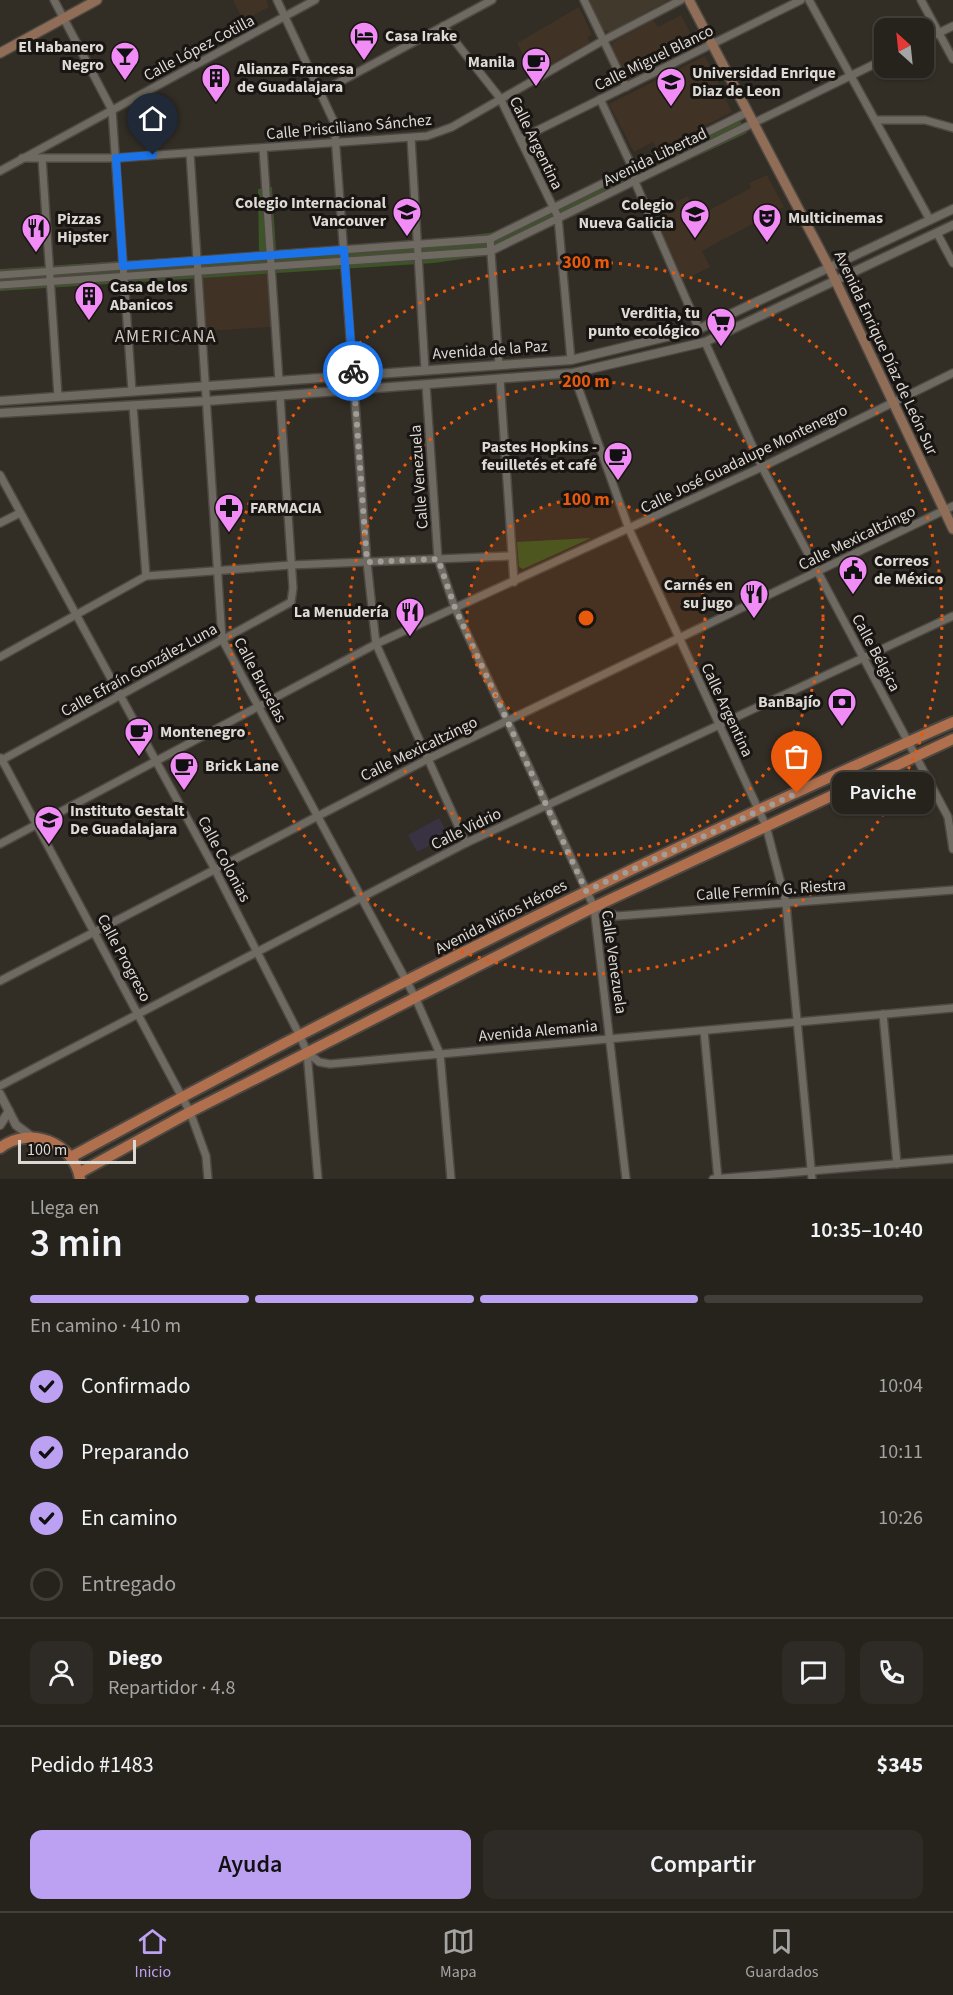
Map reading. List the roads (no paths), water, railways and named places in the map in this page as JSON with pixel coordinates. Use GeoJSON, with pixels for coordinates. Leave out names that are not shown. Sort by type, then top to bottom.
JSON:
{"type":"FeatureCollection","features":[{"type":"Feature","properties":{"kind":"main road"},"geometry":{"type":"LineString","coordinates":[[0,53],[97,0]]}},
{"type":"Feature","properties":{"kind":"main road","name":"Avenida Enrique Díaz de León Sur"},"geometry":{"type":"LineString","coordinates":[[689,0],[829,267],[948,508],[953,530]]}},
{"type":"Feature","properties":{"kind":"main road","name":"Avenida Niños Héroes"},"geometry":{"type":"LineString","coordinates":[[71,1157],[182,1096],[586,891],[953,722]]}},
{"type":"Feature","properties":{"kind":"main road","name":"Avenida Niños Héroes"},"geometry":{"type":"LineString","coordinates":[[80,1176],[190,1112],[594,907],[953,739]]}},
{"type":"Feature","properties":{"kind":"main road"},"geometry":{"type":"LineString","coordinates":[[0,1148],[12,1141],[32,1137],[54,1142],[71,1157],[80,1176]]}},
{"type":"Feature","properties":{"kind":"street"},"geometry":{"type":"LineString","coordinates":[[54,0],[112,110],[132,391]]}},
{"type":"Feature","properties":{"kind":"street"},"geometry":{"type":"LineString","coordinates":[[277,0],[331,113],[337,143],[367,562],[376,644],[466,843]]}},
{"type":"Feature","properties":{"kind":"street","name":"Calle López Cotilla"},"geometry":{"type":"LineString","coordinates":[[0,171],[315,0]]}},
{"type":"Feature","properties":{"kind":"street"},"geometry":{"type":"LineString","coordinates":[[321,92],[492,0]]}},
{"type":"Feature","properties":{"kind":"street"},"geometry":{"type":"LineString","coordinates":[[584,0],[626,87]]}},
{"type":"Feature","properties":{"kind":"street","name":"Calle Prisciliano Sánchez"},"geometry":{"type":"LineString","coordinates":[[22,158],[116,158],[411,138],[441,132],[604,40],[681,0]]}},
{"type":"Feature","properties":{"kind":"street","name":"Calle Miguel Blanco"},"geometry":{"type":"LineString","coordinates":[[520,139],[801,0]]}},
{"type":"Feature","properties":{"kind":"street"},"geometry":{"type":"LineString","coordinates":[[809,0],[930,220]]}},
{"type":"Feature","properties":{"kind":"street"},"geometry":{"type":"LineString","coordinates":[[921,0],[953,59]]}},
{"type":"Feature","properties":{"kind":"street","name":"Calle Argentina"},"geometry":{"type":"LineString","coordinates":[[443,26],[500,98],[558,217],[571,360]]}},
{"type":"Feature","properties":{"kind":"street"},"geometry":{"type":"LineString","coordinates":[[934,35],[953,26]]}},
{"type":"Feature","properties":{"kind":"street","name":"Avenida Libertad"},"geometry":{"type":"LineString","coordinates":[[0,285],[491,251],[874,64]]}},
{"type":"Feature","properties":{"kind":"street"},"geometry":{"type":"LineString","coordinates":[[600,99],[633,169],[635,182],[699,329]]}},
{"type":"Feature","properties":{"kind":"street","name":"Avenida Libertad"},"geometry":{"type":"LineString","coordinates":[[0,275],[490,239],[748,112]]}},
{"type":"Feature","properties":{"kind":"street"},"geometry":{"type":"LineString","coordinates":[[876,120],[925,120],[953,128]]}},
{"type":"Feature","properties":{"kind":"street"},"geometry":{"type":"LineString","coordinates":[[411,138],[425,370]]}},
{"type":"Feature","properties":{"kind":"street"},"geometry":{"type":"LineString","coordinates":[[263,148],[279,381]]}},
{"type":"Feature","properties":{"kind":"street","name":"Calle Bruselas"},"geometry":{"type":"LineString","coordinates":[[190,153],[222,639],[415,997],[440,1054],[451,1179]]}},
{"type":"Feature","properties":{"kind":"street"},"geometry":{"type":"LineString","coordinates":[[42,158],[58,396]]}},
{"type":"Feature","properties":{"kind":"street","name":"Avenida de la Paz"},"geometry":{"type":"LineString","coordinates":[[0,401],[571,360],[699,329],[953,209]]}},
{"type":"Feature","properties":{"kind":"street","name":"Avenida de la Paz"},"geometry":{"type":"LineString","coordinates":[[0,413],[354,391],[573,373],[705,342],[953,225]]}},
{"type":"Feature","properties":{"kind":"street"},"geometry":{"type":"LineString","coordinates":[[937,233],[953,263]]}},
{"type":"Feature","properties":{"kind":"street"},"geometry":{"type":"LineString","coordinates":[[490,239],[499,365]]}},
{"type":"Feature","properties":{"kind":"street","name":"Calle Bélgica"},"geometry":{"type":"LineString","coordinates":[[705,342],[762,467],[908,742],[950,816],[953,849]]}},
{"type":"Feature","properties":{"kind":"street","name":"Calle Argentina"},"geometry":{"type":"LineString","coordinates":[[573,373],[629,529],[766,826],[786,903],[812,1175]]}},
{"type":"Feature","properties":{"kind":"street","name":"Calle José Guadalupe Montenegro"},"geometry":{"type":"LineString","coordinates":[[0,844],[376,644],[762,467],[953,373]]}},
{"type":"Feature","properties":{"kind":"street"},"geometry":{"type":"LineString","coordinates":[[500,379],[514,582]]}},
{"type":"Feature","properties":{"kind":"street","name":"Calle Venezuela"},"geometry":{"type":"LineString","coordinates":[[426,385],[438,559],[455,608],[594,907],[612,1038],[626,1179]]}},
{"type":"Feature","properties":{"kind":"street"},"geometry":{"type":"LineString","coordinates":[[280,396],[291,565]]}},
{"type":"Feature","properties":{"kind":"street"},"geometry":{"type":"LineString","coordinates":[[133,406],[146,576]]}},
{"type":"Feature","properties":{"kind":"street","name":"Calle Colonias"},"geometry":{"type":"LineString","coordinates":[[0,475],[215,869],[300,1036],[307,1052],[318,1179]]}},
{"type":"Feature","properties":{"kind":"street","name":"Calle Mexicaltzingo"},"geometry":{"type":"LineString","coordinates":[[0,981],[95,933],[317,814],[948,508]]}},
{"type":"Feature","properties":{"kind":"street"},"geometry":{"type":"LineString","coordinates":[[0,524],[20,513]]}},
{"type":"Feature","properties":{"kind":"street"},"geometry":{"type":"LineString","coordinates":[[0,657],[146,576],[291,565],[512,556]]}},
{"type":"Feature","properties":{"kind":"street","name":"Calle Efraín González Luna"},"geometry":{"type":"LineString","coordinates":[[1,759],[291,602],[294,596],[291,565]]}},
{"type":"Feature","properties":{"kind":"street","name":"Calle Vidrio"},"geometry":{"type":"LineString","coordinates":[[0,1086],[466,843],[953,616]]}},
{"type":"Feature","properties":{"kind":"street","name":"Calle Progreso"},"geometry":{"type":"LineString","coordinates":[[1,759],[190,1112],[206,1156],[208,1179]]}},
{"type":"Feature","properties":{"kind":"street","name":"Calle Fermín G. Riestra"},"geometry":{"type":"LineString","coordinates":[[594,907],[617,916],[953,890]]}},
{"type":"Feature","properties":{"kind":"street","name":"Avenida Alemania"},"geometry":{"type":"LineString","coordinates":[[307,1052],[319,1062],[330,1064],[953,1008]]}},
{"type":"Feature","properties":{"kind":"street"},"geometry":{"type":"LineString","coordinates":[[883,1014],[897,1164]]}},
{"type":"Feature","properties":{"kind":"street"},"geometry":{"type":"LineString","coordinates":[[704,1031],[718,1179]]}},
{"type":"Feature","properties":{"kind":"street"},"geometry":{"type":"LineString","coordinates":[[0,1094],[16,1125],[32,1137]]}},
{"type":"Feature","properties":{"kind":"street"},"geometry":{"type":"LineString","coordinates":[[0,1125],[9,1111]]}},
{"type":"Feature","properties":{"kind":"street"},"geometry":{"type":"LineString","coordinates":[[713,1179],[812,1175],[953,1159]]}},
{"type":"Feature","properties":{"kind":"place","name":"Casa Irake"},"geometry":{"type":"Point","coordinates":[364,62]}},
{"type":"Feature","properties":{"kind":"place","name":"El Habanero Negro"},"geometry":{"type":"Point","coordinates":[125,82]}},
{"type":"Feature","properties":{"kind":"place","name":"Manila"},"geometry":{"type":"Point","coordinates":[536,88]}},
{"type":"Feature","properties":{"kind":"place","name":"Alianza Francesa de Guadalajara"},"geometry":{"type":"Point","coordinates":[216,104]}},
{"type":"Feature","properties":{"kind":"place","name":"Universidad Enrique Diaz de Leon"},"geometry":{"type":"Point","coordinates":[671,108]}},
{"type":"Feature","properties":{"kind":"place","name":"Colegio Internacional Vancouver"},"geometry":{"type":"Point","coordinates":[407,238]}},
{"type":"Feature","properties":{"kind":"place","name":"Colegio Nueva Galicia"},"geometry":{"type":"Point","coordinates":[695,240]}},
{"type":"Feature","properties":{"kind":"place","name":"Multicinemas"},"geometry":{"type":"Point","coordinates":[767,244]}},
{"type":"Feature","properties":{"kind":"place","name":"Pizzas Hipster"},"geometry":{"type":"Point","coordinates":[36,254]}},
{"type":"Feature","properties":{"kind":"place","name":"Casa de los Abanicos"},"geometry":{"type":"Point","coordinates":[89,322]}},
{"type":"Feature","properties":{"kind":"place","name":"Verditia, tu punto ecológico"},"geometry":{"type":"Point","coordinates":[721,348]}},
{"type":"Feature","properties":{"kind":"place","name":"Pastes Hopkins - feuilletés et café"},"geometry":{"type":"Point","coordinates":[618,482]}},
{"type":"Feature","properties":{"kind":"place","name":"FARMACIA"},"geometry":{"type":"Point","coordinates":[229,534]}},
{"type":"Feature","properties":{"kind":"place","name":"Correos de México"},"geometry":{"type":"Point","coordinates":[853,596]}},
{"type":"Feature","properties":{"kind":"place","name":"Carnés en su jugo"},"geometry":{"type":"Point","coordinates":[754,620]}},
{"type":"Feature","properties":{"kind":"place","name":"La Menudería"},"geometry":{"type":"Point","coordinates":[410,638]}},
{"type":"Feature","properties":{"kind":"place","name":"BanBajío"},"geometry":{"type":"Point","coordinates":[842,728]}},
{"type":"Feature","properties":{"kind":"place","name":"Montenegro"},"geometry":{"type":"Point","coordinates":[139,758]}},
{"type":"Feature","properties":{"kind":"place","name":"Brick Lane"},"geometry":{"type":"Point","coordinates":[184,792]}},
{"type":"Feature","properties":{"kind":"place","name":"Paviche"},"geometry":{"type":"Point","coordinates":[797,793]}},
{"type":"Feature","properties":{"kind":"place","name":"Instituto Gestalt De Guadalajara"},"geometry":{"type":"Point","coordinates":[49,846]}},
{"type":"Feature","properties":{"kind":"district","name":"AMERICANA"},"geometry":{"type":"Point","coordinates":[166,336]}}]}
